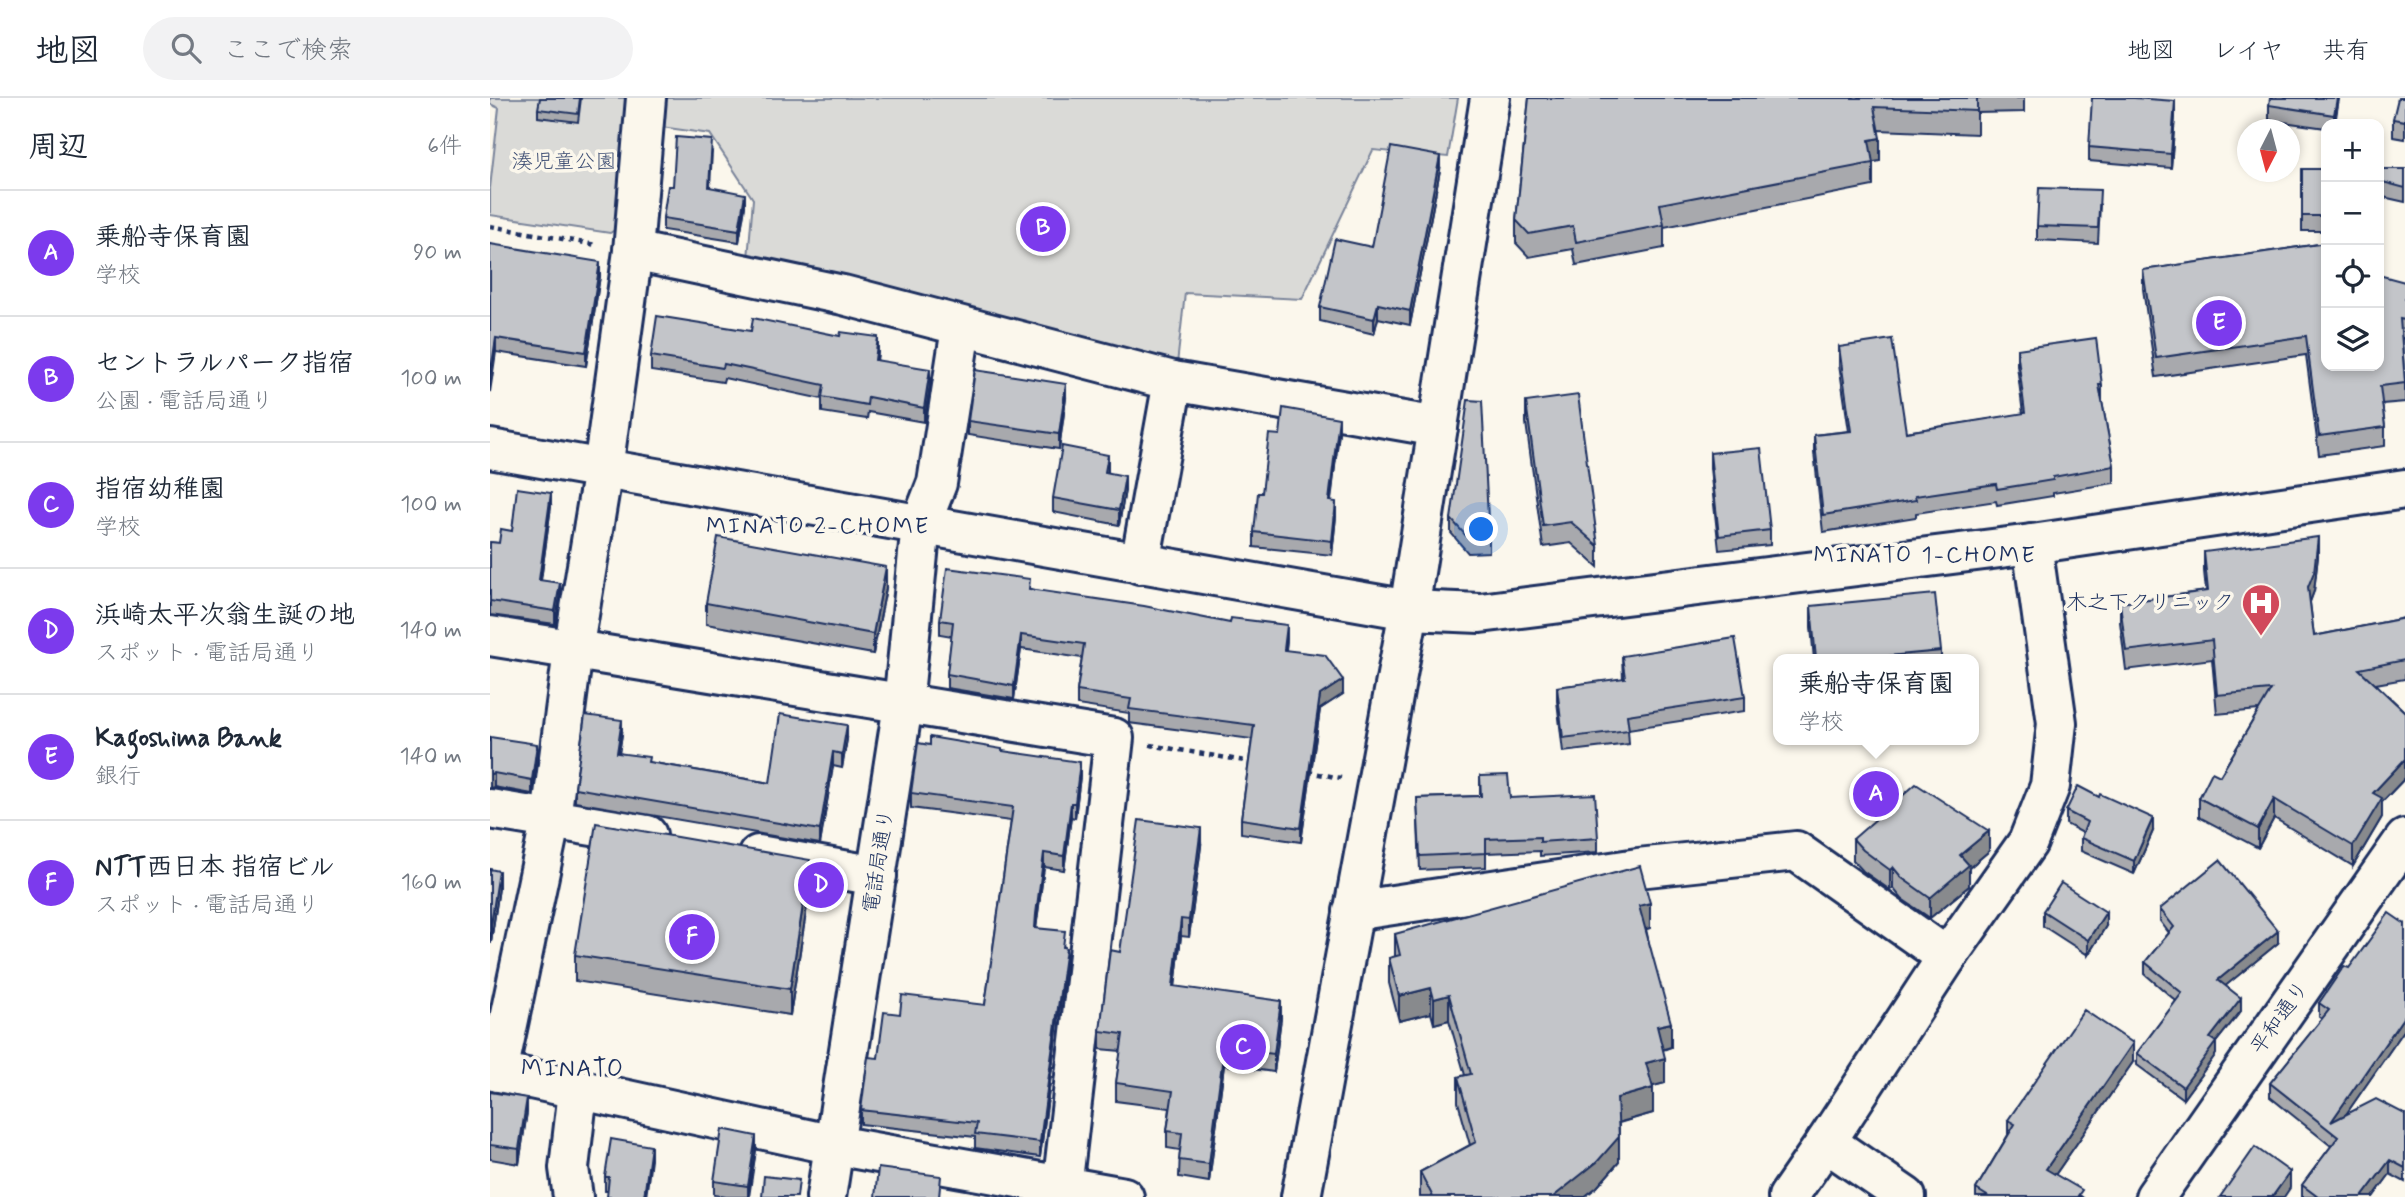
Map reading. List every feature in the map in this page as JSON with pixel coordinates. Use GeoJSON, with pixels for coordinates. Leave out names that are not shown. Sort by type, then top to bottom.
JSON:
{"type":"FeatureCollection","features":[{"type":"Feature","properties":{"kind":"street"},"geometry":{"type":"LineString","coordinates":[[646,98],[633,251],[603,469],[573,651],[551,818],[494,1071],[1062,1192],[1124,1197]]}},
{"type":"Feature","properties":{"kind":"street"},"geometry":{"type":"LineString","coordinates":[[1301,1197],[1409,610],[1490,98]]}},
{"type":"Feature","properties":{"kind":"street"},"geometry":{"type":"LineString","coordinates":[[633,251],[843,295],[961,328],[1173,381],[1438,427]]}},
{"type":"Feature","properties":{"kind":"street","name":"電話局通り"},"geometry":{"type":"LineString","coordinates":[[826,1197],[903,705],[921,524],[937,483],[961,328]]}},
{"type":"Feature","properties":{"kind":"street"},"geometry":{"type":"LineString","coordinates":[[1140,564],[1173,381]]}},
{"type":"Feature","properties":{"kind":"street"},"geometry":{"type":"LineString","coordinates":[[490,449],[1409,610],[1480,613],[2032,544],[2405,489]]}},
{"type":"Feature","properties":{"kind":"street"},"geometry":{"type":"LineString","coordinates":[[1788,1197],[1947,957],[2028,842],[2050,786],[2057,723],[2032,544]]}},
{"type":"Feature","properties":{"kind":"street"},"geometry":{"type":"LineString","coordinates":[[490,636],[1114,738],[1062,1192]]}},
{"type":"Feature","properties":{"kind":"street"},"geometry":{"type":"LineString","coordinates":[[490,808],[687,842]]}},
{"type":"Feature","properties":{"kind":"street","name":"平和通り"},"geometry":{"type":"LineString","coordinates":[[2155,1197],[2405,839]]}},
{"type":"Feature","properties":{"kind":"street"},"geometry":{"type":"LineString","coordinates":[[727,850],[877,876]]}},
{"type":"Feature","properties":{"kind":"street"},"geometry":{"type":"LineString","coordinates":[[1353,911],[1638,869],[1796,851],[1947,957]]}},
{"type":"Feature","properties":{"kind":"street"},"geometry":{"type":"LineString","coordinates":[[573,1197],[569,1168],[578,1091]]}},
{"type":"Feature","properties":{"kind":"street"},"geometry":{"type":"LineString","coordinates":[[1826,1142],[1906,1197]]}},
{"type":"Feature","properties":{"kind":"path"},"geometry":{"type":"LineString","coordinates":[[490,226],[633,251]]}},
{"type":"Feature","properties":{"kind":"path"},"geometry":{"type":"LineString","coordinates":[[1114,738],[1258,764]]}},
{"type":"Feature","properties":{"kind":"path"},"geometry":{"type":"LineString","coordinates":[[1297,770],[1376,784]]}},
{"type":"Feature","properties":{"kind":"green space","name":"湊児童公園"},"geometry":{"type":"Polygon","coordinates":[[[490,98],[635,98],[622,225],[610,233],[490,215],[490,188],[499,108],[490,104],[490,98]]]}},
{"type":"Feature","properties":{"kind":"green space"},"geometry":{"type":"Polygon","coordinates":[[[657,98],[1458,98],[1448,157],[1373,150],[1302,299],[1185,293],[1176,373],[748,259],[753,199],[710,134],[654,126],[657,98]]]}},
{"type":"Feature","properties":{"kind":"building"},"geometry":{"type":"Polygon","coordinates":[[[540,98],[580,98],[578,114],[538,109],[540,98]]]}},
{"type":"Feature","properties":{"kind":"building"},"geometry":{"type":"Polygon","coordinates":[[[1529,98],[1977,98],[1977,111],[1874,107],[1880,138],[1869,140],[1873,163],[1660,204],[1664,225],[1576,242],[1573,226],[1529,234],[1516,220],[1529,98]]]}},
{"type":"Feature","properties":{"kind":"building"},"geometry":{"type":"Polygon","coordinates":[[[2092,98],[2175,101],[2171,154],[2089,147],[2092,98]]]}},
{"type":"Feature","properties":{"kind":"building"},"geometry":{"type":"Polygon","coordinates":[[[2270,98],[2337,98],[2334,115],[2269,105],[2270,98]]]}},
{"type":"Feature","properties":{"kind":"building"},"geometry":{"type":"Polygon","coordinates":[[[2398,98],[2405,98],[2405,121],[2393,119],[2398,98]]]}},
{"type":"Feature","properties":{"kind":"building"},"geometry":{"type":"Polygon","coordinates":[[[676,137],[712,140],[709,187],[745,194],[739,230],[663,218],[668,186],[673,186],[676,137]]]}},
{"type":"Feature","properties":{"kind":"building"},"geometry":{"type":"Polygon","coordinates":[[[1391,147],[1440,156],[1410,311],[1378,304],[1374,319],[1320,307],[1335,239],[1372,247],[1391,147]]]}},
{"type":"Feature","properties":{"kind":"building"},"geometry":{"type":"Polygon","coordinates":[[[2302,169],[2321,169],[2321,216],[2302,216],[2302,169]]]}},
{"type":"Feature","properties":{"kind":"building"},"geometry":{"type":"Polygon","coordinates":[[[2384,169],[2405,169],[2405,188],[2384,182],[2384,169]]]}},
{"type":"Feature","properties":{"kind":"building"},"geometry":{"type":"Polygon","coordinates":[[[2039,188],[2100,190],[2098,228],[2037,226],[2039,188]]]}},
{"type":"Feature","properties":{"kind":"building"},"geometry":{"type":"Polygon","coordinates":[[[490,244],[600,262],[586,352],[496,338],[490,377],[490,244]]]}},
{"type":"Feature","properties":{"kind":"building"},"geometry":{"type":"Polygon","coordinates":[[[2321,244],[2321,371],[2384,371],[2384,276],[2405,282],[2405,320],[2400,319],[2405,383],[2380,386],[2385,427],[2319,436],[2306,336],[2156,358],[2143,270],[2321,244]]]}},
{"type":"Feature","properties":{"kind":"building"},"geometry":{"type":"Polygon","coordinates":[[[657,316],[751,331],[753,318],[840,336],[841,332],[878,337],[875,360],[930,369],[924,408],[868,397],[867,405],[822,397],[824,385],[724,364],[723,368],[651,356],[657,316]]]}},
{"type":"Feature","properties":{"kind":"building"},"geometry":{"type":"Polygon","coordinates":[[[2096,338],[2102,385],[2099,385],[2114,466],[2053,477],[2053,480],[1997,489],[1996,484],[1915,496],[1916,500],[1823,515],[1814,435],[1851,431],[1839,347],[1892,339],[1906,432],[2025,413],[2017,349],[2096,338]]]}},
{"type":"Feature","properties":{"kind":"building"},"geometry":{"type":"Polygon","coordinates":[[[975,370],[1066,384],[1059,434],[968,421],[975,370]]]}},
{"type":"Feature","properties":{"kind":"building"},"geometry":{"type":"Polygon","coordinates":[[[1578,395],[1598,546],[1571,522],[1543,526],[1526,402],[1578,395]]]}},
{"type":"Feature","properties":{"kind":"building"},"geometry":{"type":"Polygon","coordinates":[[[1468,400],[1482,401],[1489,538],[1468,538],[1451,519],[1468,400]]]}},
{"type":"Feature","properties":{"kind":"building"},"geometry":{"type":"Polygon","coordinates":[[[1283,408],[1339,418],[1329,501],[1336,502],[1332,541],[1254,532],[1269,434],[1280,435],[1283,408]]]}},
{"type":"Feature","properties":{"kind":"building"},"geometry":{"type":"Polygon","coordinates":[[[1062,446],[1108,455],[1105,472],[1125,476],[1119,510],[1053,498],[1062,446]]]}},
{"type":"Feature","properties":{"kind":"building"},"geometry":{"type":"Polygon","coordinates":[[[1761,448],[1770,530],[1719,536],[1710,453],[1761,448]]]}},
{"type":"Feature","properties":{"kind":"building"},"geometry":{"type":"Polygon","coordinates":[[[517,488],[551,493],[539,580],[560,583],[555,611],[490,601],[490,542],[499,543],[501,529],[512,531],[517,488]]]}},
{"type":"Feature","properties":{"kind":"building"},"geometry":{"type":"Polygon","coordinates":[[[718,537],[886,567],[873,634],[706,603],[718,537]]]}},
{"type":"Feature","properties":{"kind":"building"},"geometry":{"type":"Polygon","coordinates":[[[2318,537],[2314,572],[2308,587],[2314,636],[2405,618],[2405,660],[2359,669],[2405,712],[2405,759],[2373,793],[2382,798],[2353,846],[2274,799],[2258,829],[2199,798],[2212,772],[2220,776],[2271,690],[2217,695],[2212,640],[2126,651],[2120,603],[2208,591],[2204,552],[2318,537]]]}},
{"type":"Feature","properties":{"kind":"building"},"geometry":{"type":"Polygon","coordinates":[[[947,568],[1030,579],[1029,589],[1144,606],[1230,623],[1231,618],[1287,625],[1284,650],[1325,655],[1343,680],[1320,695],[1301,828],[1241,819],[1254,725],[1129,709],[1131,699],[1077,691],[1084,644],[1021,635],[1014,686],[947,674],[953,622],[940,620],[947,568]]]}},
{"type":"Feature","properties":{"kind":"building"},"geometry":{"type":"Polygon","coordinates":[[[1935,594],[1941,651],[1909,654],[1816,654],[1811,606],[1935,594]]]}},
{"type":"Feature","properties":{"kind":"building"},"geometry":{"type":"Polygon","coordinates":[[[1735,638],[1745,697],[1627,715],[1629,730],[1563,738],[1557,687],[1625,678],[1622,656],[1735,638]]]}},
{"type":"Feature","properties":{"kind":"building"},"geometry":{"type":"Polygon","coordinates":[[[780,714],[847,725],[842,754],[833,752],[820,830],[575,788],[585,715],[622,720],[617,753],[649,757],[648,762],[770,783],[780,714]]]}},
{"type":"Feature","properties":{"kind":"building"},"geometry":{"type":"Polygon","coordinates":[[[490,737],[537,744],[532,780],[490,774],[490,737]]]}},
{"type":"Feature","properties":{"kind":"building"},"geometry":{"type":"Polygon","coordinates":[[[930,737],[1080,762],[1064,856],[1044,853],[1036,914],[1035,928],[1065,931],[1063,947],[1066,948],[1040,1142],[975,1134],[977,1123],[861,1110],[868,1057],[878,1058],[884,1012],[900,1014],[902,995],[985,1005],[1013,807],[911,793],[918,743],[930,745],[930,737]]]}},
{"type":"Feature","properties":{"kind":"building"},"geometry":{"type":"Polygon","coordinates":[[[1508,775],[1510,798],[1595,794],[1598,838],[1540,842],[1540,837],[1486,839],[1486,853],[1420,856],[1417,798],[1481,796],[1480,776],[1508,775]]]}},
{"type":"Feature","properties":{"kind":"building"},"geometry":{"type":"Polygon","coordinates":[[[1916,784],[1989,831],[1960,855],[1969,865],[1930,898],[1902,878],[1893,867],[1890,870],[1863,850],[1853,839],[1916,784]]]}},
{"type":"Feature","properties":{"kind":"building"},"geometry":{"type":"Polygon","coordinates":[[[2078,786],[2153,818],[2134,861],[2081,838],[2087,822],[2066,811],[2078,786]]]}},
{"type":"Feature","properties":{"kind":"building"},"geometry":{"type":"Polygon","coordinates":[[[1139,820],[1201,828],[1189,920],[1181,919],[1173,986],[1281,1001],[1274,1054],[1224,1048],[1209,1164],[1179,1160],[1182,1133],[1167,1131],[1173,1091],[1116,1083],[1123,1034],[1100,1031],[1110,950],[1120,952],[1139,820]]]}},
{"type":"Feature","properties":{"kind":"building"},"geometry":{"type":"Polygon","coordinates":[[[596,823],[810,860],[790,989],[575,955],[596,823]]]}},
{"type":"Feature","properties":{"kind":"building"},"geometry":{"type":"Polygon","coordinates":[[[2220,860],[2278,931],[2218,980],[2241,998],[2210,1038],[2216,1042],[2183,1087],[2137,1053],[2182,993],[2145,962],[2174,927],[2160,909],[2220,860]]]}},
{"type":"Feature","properties":{"kind":"building"},"geometry":{"type":"Polygon","coordinates":[[[1640,866],[1650,903],[1639,906],[1671,1023],[1657,1026],[1665,1058],[1646,1063],[1653,1088],[1617,1098],[1619,1137],[1597,1162],[1553,1197],[1433,1197],[1420,1172],[1476,1142],[1458,1077],[1471,1074],[1449,995],[1434,999],[1431,988],[1399,996],[1389,958],[1400,955],[1395,934],[1640,866]]]}},
{"type":"Feature","properties":{"kind":"building"},"geometry":{"type":"Polygon","coordinates":[[[490,869],[499,871],[491,924],[490,924],[490,869]]]}},
{"type":"Feature","properties":{"kind":"building"},"geometry":{"type":"Polygon","coordinates":[[[2061,883],[2106,912],[2088,940],[2043,911],[2061,883]]]}},
{"type":"Feature","properties":{"kind":"building"},"geometry":{"type":"Polygon","coordinates":[[[2389,913],[2405,924],[2405,1015],[2331,1122],[2376,1099],[2405,1114],[2405,1168],[2390,1160],[2362,1197],[2318,1197],[2302,1185],[2338,1137],[2270,1083],[2329,1010],[2319,1003],[2344,966],[2349,968],[2389,913]]]}},
{"type":"Feature","properties":{"kind":"building"},"geometry":{"type":"Polygon","coordinates":[[[2084,1010],[2133,1043],[2046,1169],[2082,1190],[2077,1197],[1989,1197],[1976,1189],[2015,1124],[2008,1120],[2084,1010]]]}},
{"type":"Feature","properties":{"kind":"building"},"geometry":{"type":"Polygon","coordinates":[[[490,1092],[527,1098],[519,1149],[490,1145],[490,1092]]]}},
{"type":"Feature","properties":{"kind":"building"},"geometry":{"type":"Polygon","coordinates":[[[722,1129],[756,1136],[748,1186],[714,1181],[722,1129]]]}},
{"type":"Feature","properties":{"kind":"building"},"geometry":{"type":"Polygon","coordinates":[[[611,1139],[651,1146],[644,1197],[607,1197],[609,1177],[605,1177],[611,1139]]]}},
{"type":"Feature","properties":{"kind":"building"},"geometry":{"type":"Polygon","coordinates":[[[2255,1147],[2290,1172],[2272,1197],[2220,1197],[2255,1147]]]}},
{"type":"Feature","properties":{"kind":"building"},"geometry":{"type":"Polygon","coordinates":[[[878,1168],[941,1176],[939,1197],[875,1197],[878,1168]]]}},
{"type":"Feature","properties":{"kind":"building"},"geometry":{"type":"Polygon","coordinates":[[[764,1176],[799,1180],[797,1197],[762,1197],[764,1176]]]}},
{"type":"Feature","properties":{"kind":"place","name":"セントラルパーク指宿"},"geometry":{"type":"Point","coordinates":[1043,229]}},
{"type":"Feature","properties":{"kind":"place","name":"Kagoshima Bank"},"geometry":{"type":"Point","coordinates":[2219,323]}},
{"type":"Feature","properties":{"kind":"place","name":"木之下クリニック"},"geometry":{"type":"Point","coordinates":[2261,637]}},
{"type":"Feature","properties":{"kind":"place","name":"乗船寺保育園"},"geometry":{"type":"Point","coordinates":[1876,794]}},
{"type":"Feature","properties":{"kind":"place","name":"浜崎太平次翁生誕の地"},"geometry":{"type":"Point","coordinates":[821,885]}},
{"type":"Feature","properties":{"kind":"place","name":"NTT西日本 指宿ビル"},"geometry":{"type":"Point","coordinates":[692,937]}},
{"type":"Feature","properties":{"kind":"place","name":"指宿幼稚園"},"geometry":{"type":"Point","coordinates":[1243,1047]}},
{"type":"Feature","properties":{"kind":"district","name":"MINATO 2-CHOME"},"geometry":{"type":"Point","coordinates":[818,527]}},
{"type":"Feature","properties":{"kind":"district","name":"MINATO 1-CHOME"},"geometry":{"type":"Point","coordinates":[1925,556]}},
{"type":"Feature","properties":{"kind":"district","name":"MINATO"},"geometry":{"type":"Point","coordinates":[573,1069]}}]}
